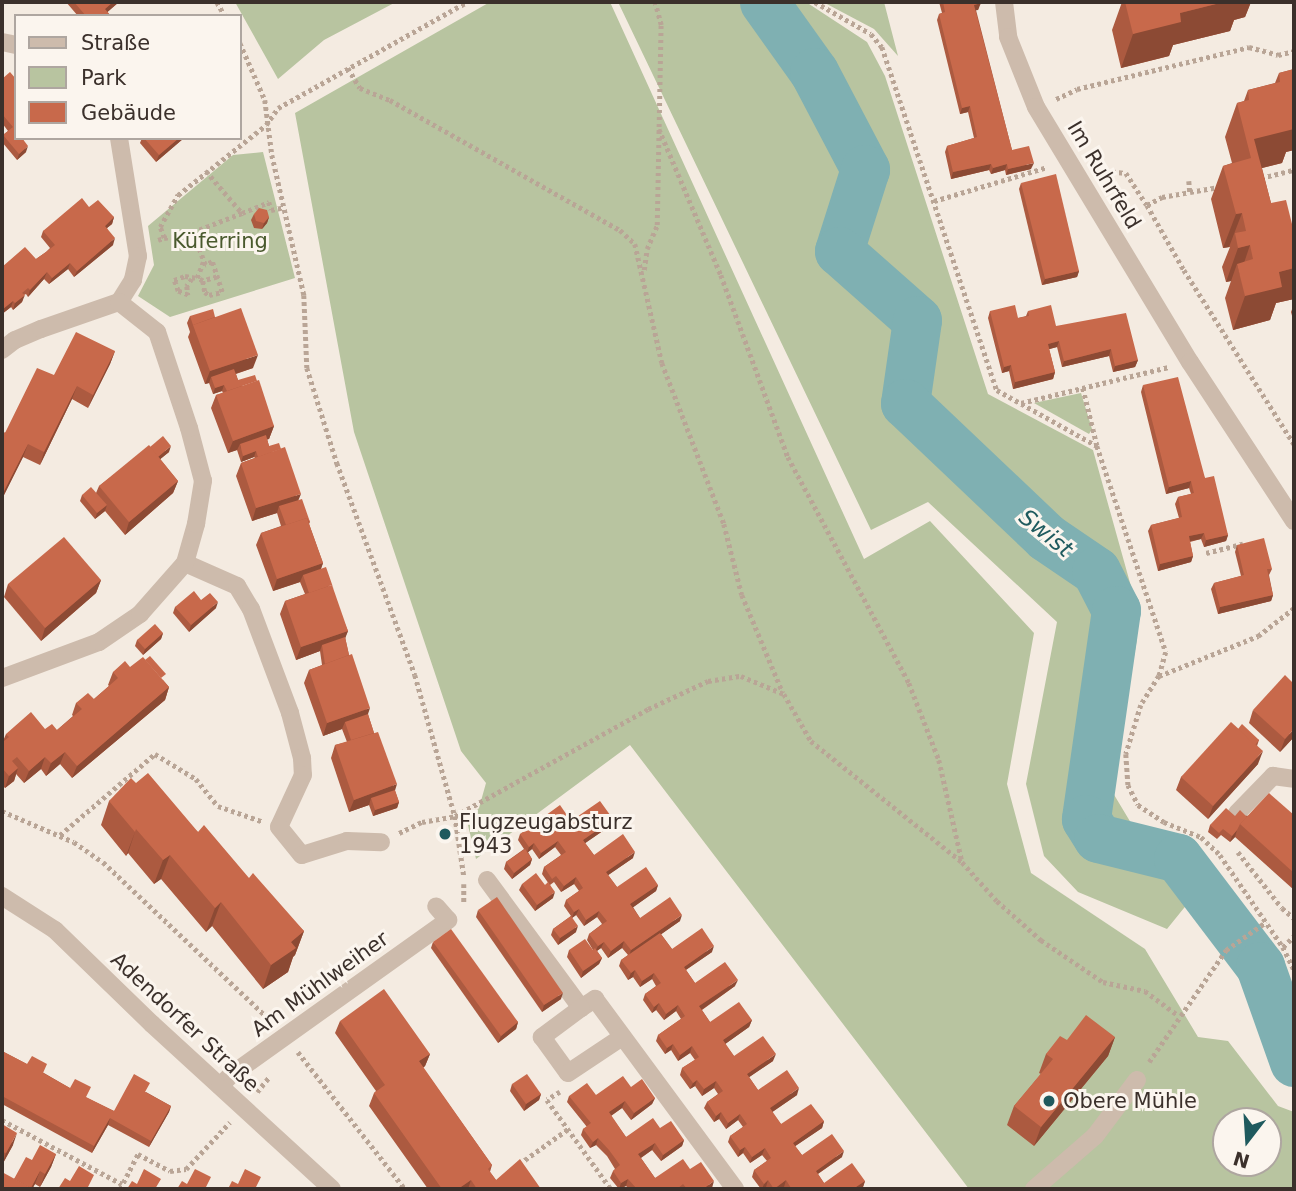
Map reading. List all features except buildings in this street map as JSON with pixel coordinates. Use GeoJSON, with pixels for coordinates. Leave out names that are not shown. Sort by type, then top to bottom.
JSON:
{"type":"FeatureCollection","features":[{"type":"Feature","properties":{"kind":"street","name":"Im Ruhrfeld"},"geometry":{"type":"LineString","coordinates":[[1004,2],[1008,37],[1036,107],[1190,362],[1294,521]]}},
{"type":"Feature","properties":{"kind":"street"},"geometry":{"type":"LineString","coordinates":[[2,350],[15,340],[41,329],[119,302],[133,280],[138,256],[137,245],[118,140]]}},
{"type":"Feature","properties":{"kind":"street"},"geometry":{"type":"LineString","coordinates":[[2,678],[99,642],[140,614],[185,563],[197,524],[203,481],[193,441],[157,332],[119,302]]}},
{"type":"Feature","properties":{"kind":"street"},"geometry":{"type":"LineString","coordinates":[[185,563],[237,586],[251,609],[290,713],[302,758],[303,775],[279,827],[302,855],[347,841],[381,842]]}},
{"type":"Feature","properties":{"kind":"street"},"geometry":{"type":"LineString","coordinates":[[1237,813],[1273,776],[1294,779]]}},
{"type":"Feature","properties":{"kind":"street"},"geometry":{"type":"LineString","coordinates":[[488,880],[581,1008]]}},
{"type":"Feature","properties":{"kind":"street","name":"Adendorfer Straße"},"geometry":{"type":"LineString","coordinates":[[2,896],[55,930],[332,1189]]}},
{"type":"Feature","properties":{"kind":"street"},"geometry":{"type":"LineString","coordinates":[[436,906],[448,920]]}},
{"type":"Feature","properties":{"kind":"street","name":"Am Mühlweiher"},"geometry":{"type":"LineString","coordinates":[[220,1086],[231,1075],[448,920]]}},
{"type":"Feature","properties":{"kind":"street"},"geometry":{"type":"LineString","coordinates":[[622,1037],[568,1073],[542,1037],[595,999],[735,1189]]}},
{"type":"Feature","properties":{"kind":"street"},"geometry":{"type":"LineString","coordinates":[[1034,1189],[1094,1136],[1137,1080]]}},
{"type":"Feature","properties":{"kind":"path"},"geometry":{"type":"LineString","coordinates":[[164,238],[160,227],[178,195],[266,125],[278,108],[467,2]]}},
{"type":"Feature","properties":{"kind":"path"},"geometry":{"type":"LineString","coordinates":[[643,270],[647,248],[657,225],[661,25],[654,2]]}},
{"type":"Feature","properties":{"kind":"path"},"geometry":{"type":"LineString","coordinates":[[815,2],[871,34],[883,47],[997,390],[1097,446]]}},
{"type":"Feature","properties":{"kind":"path"},"geometry":{"type":"LineString","coordinates":[[1036,107],[1077,89],[1249,47],[1278,55],[1294,51]]}},
{"type":"Feature","properties":{"kind":"path"},"geometry":{"type":"LineString","coordinates":[[242,48],[265,100],[266,125],[304,295],[307,368],[337,463],[415,675],[455,816],[462,853],[464,902],[462,912],[448,920]]}},
{"type":"Feature","properties":{"kind":"path"},"geometry":{"type":"LineString","coordinates":[[348,68],[360,88],[390,100],[620,230],[635,244],[662,363],[724,524],[742,595],[783,694],[811,741],[962,862],[997,901],[1041,940],[1103,982],[1145,991],[1179,1016]]}},
{"type":"Feature","properties":{"kind":"path"},"geometry":{"type":"LineString","coordinates":[[659,129],[721,275],[788,457],[909,682],[939,760],[962,862]]}},
{"type":"Feature","properties":{"kind":"path"},"geometry":{"type":"LineString","coordinates":[[934,201],[1032,174],[1067,159]]}},
{"type":"Feature","properties":{"kind":"path"},"geometry":{"type":"LineString","coordinates":[[1079,178],[1093,169],[1126,173],[1294,444]]}},
{"type":"Feature","properties":{"kind":"path"},"geometry":{"type":"LineString","coordinates":[[1257,179],[1294,170]]}},
{"type":"Feature","properties":{"kind":"path"},"geometry":{"type":"LineString","coordinates":[[206,171],[242,213]]}},
{"type":"Feature","properties":{"kind":"path"},"geometry":{"type":"LineString","coordinates":[[1189,181],[1190,191]]}},
{"type":"Feature","properties":{"kind":"path"},"geometry":{"type":"LineString","coordinates":[[1147,205],[1162,197],[1225,186]]}},
{"type":"Feature","properties":{"kind":"path"},"geometry":{"type":"LineString","coordinates":[[137,245],[194,234],[193,232],[269,202],[271,211],[285,207]]}},
{"type":"Feature","properties":{"kind":"path"},"geometry":{"type":"LineString","coordinates":[[194,234],[205,265],[212,262],[222,292],[209,295],[197,279]]}},
{"type":"Feature","properties":{"kind":"path"},"geometry":{"type":"LineString","coordinates":[[203,261],[197,279],[187,286],[188,295],[178,291],[174,279],[185,276],[197,279],[217,277]]}},
{"type":"Feature","properties":{"kind":"path"},"geometry":{"type":"LineString","coordinates":[[1020,403],[1190,362]]}},
{"type":"Feature","properties":{"kind":"path"},"geometry":{"type":"LineString","coordinates":[[1083,388],[1097,446],[1166,652],[1159,676],[1141,705],[1126,754],[1128,785],[1138,806],[1164,822],[1202,837],[1220,855],[1283,947],[1294,970]]}},
{"type":"Feature","properties":{"kind":"path"},"geometry":{"type":"LineString","coordinates":[[1206,553],[1255,541]]}},
{"type":"Feature","properties":{"kind":"path"},"geometry":{"type":"LineString","coordinates":[[1159,676],[1258,636],[1294,608]]}},
{"type":"Feature","properties":{"kind":"path"},"geometry":{"type":"LineString","coordinates":[[381,842],[422,822],[455,816],[636,715],[708,681],[741,676],[783,694]]}},
{"type":"Feature","properties":{"kind":"path"},"geometry":{"type":"LineString","coordinates":[[60,835],[155,754],[196,779],[218,806],[279,827]]}},
{"type":"Feature","properties":{"kind":"path"},"geometry":{"type":"LineString","coordinates":[[2,811],[60,835],[103,862],[286,1036],[405,1189]]}},
{"type":"Feature","properties":{"kind":"path"},"geometry":{"type":"LineString","coordinates":[[1238,852],[1282,908],[1294,918]]}},
{"type":"Feature","properties":{"kind":"path"},"geometry":{"type":"LineString","coordinates":[[1137,1080],[1226,950],[1266,922]]}},
{"type":"Feature","properties":{"kind":"path"},"geometry":{"type":"LineString","coordinates":[[1283,947],[1294,936]]}},
{"type":"Feature","properties":{"kind":"path"},"geometry":{"type":"LineString","coordinates":[[568,1073],[560,1091],[547,1100],[611,1189]]}},
{"type":"Feature","properties":{"kind":"path"},"geometry":{"type":"LineString","coordinates":[[2,1120],[121,1187],[138,1154],[170,1171],[186,1169],[222,1130]]}},
{"type":"Feature","properties":{"kind":"path"},"geometry":{"type":"LineString","coordinates":[[508,1172],[568,1129]]}},
{"type":"Feature","properties":{"kind":"green space"},"geometry":{"type":"Polygon","coordinates":[[[235,2],[396,2],[324,40],[278,79],[235,2]]]}},
{"type":"Feature","properties":{"kind":"green space"},"geometry":{"type":"Polygon","coordinates":[[[490,2],[610,2],[864,559],[930,521],[1034,633],[1007,784],[1031,873],[1145,949],[1198,1037],[1228,1041],[1281,1107],[1212,1107],[1212,1177],[1282,1177],[1282,1108],[1294,1112],[1294,1189],[969,1189],[630,745],[476,859],[467,821],[479,808],[486,783],[461,751],[354,432],[295,113],[490,2]]]}},
{"type":"Feature","properties":{"kind":"green space"},"geometry":{"type":"Polygon","coordinates":[[[618,2],[806,2],[867,42],[885,76],[988,394],[1093,450],[1132,590],[1137,639],[1113,793],[1134,828],[1182,854],[1205,882],[1167,929],[1078,892],[1044,856],[1026,784],[1057,622],[928,502],[871,530],[618,2]]]}},
{"type":"Feature","properties":{"kind":"green space"},"geometry":{"type":"Polygon","coordinates":[[[823,2],[884,2],[898,56],[874,29],[823,2]]]}},
{"type":"Feature","properties":{"kind":"green space","name":"Küferring"},"geometry":{"type":"Polygon","coordinates":[[[263,152],[295,278],[170,317],[138,296],[154,265],[148,226],[233,155],[263,152]]]}},
{"type":"Feature","properties":{"kind":"green space"},"geometry":{"type":"Polygon","coordinates":[[[1081,393],[1092,429],[1089,434],[1034,403],[1081,393]]]}},
{"type":"Feature","properties":{"kind":"waterway","name":"Swist"},"geometry":{"type":"LineString","coordinates":[[764,2],[814,72],[865,169],[839,251],[917,320],[905,403],[1046,537],[1096,571],[1116,610],[1086,819],[1098,838],[1178,858],[1260,966],[1294,1062]]}},
{"type":"Feature","properties":{"kind":"place","name":"Flugzeugabsturz 1943"},"geometry":{"type":"Point","coordinates":[445,834]}},
{"type":"Feature","properties":{"kind":"place","name":"Obere Mühle"},"geometry":{"type":"Point","coordinates":[1049,1101]}}]}
